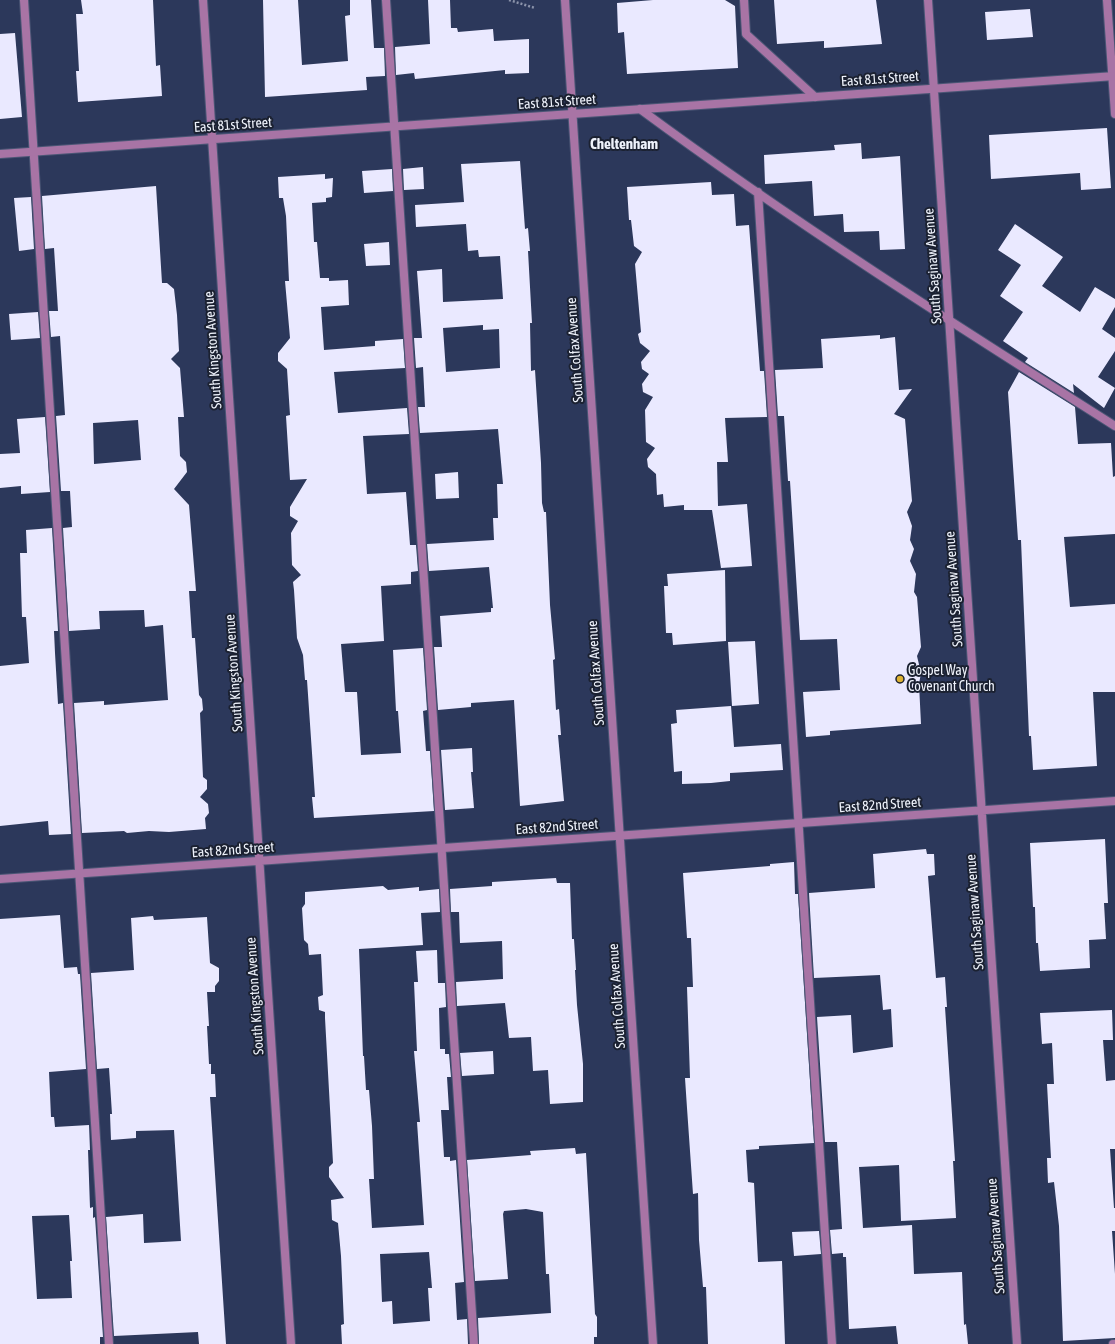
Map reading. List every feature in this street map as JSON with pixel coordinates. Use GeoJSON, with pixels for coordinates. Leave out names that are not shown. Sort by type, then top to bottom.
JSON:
{"type":"FeatureCollection","features":[{"type":"Feature","properties":{"kind":"street"},"geometry":{"type":"LineString","coordinates":[[24,0],[35,151],[78,874],[109,1344]]}},
{"type":"Feature","properties":{"kind":"street","name":"South Kingston Avenue"},"geometry":{"type":"LineString","coordinates":[[203,0],[291,1344]]}},
{"type":"Feature","properties":{"kind":"street"},"geometry":{"type":"LineString","coordinates":[[386,0],[474,1344]]}},
{"type":"Feature","properties":{"kind":"street","name":"South Colfax Avenue"},"geometry":{"type":"LineString","coordinates":[[565,0],[653,1344]]}},
{"type":"Feature","properties":{"kind":"street"},"geometry":{"type":"LineString","coordinates":[[744,0],[746,34],[815,97]]}},
{"type":"Feature","properties":{"kind":"street","name":"South Saginaw Avenue"},"geometry":{"type":"LineString","coordinates":[[928,0],[1017,1344]]}},
{"type":"Feature","properties":{"kind":"street"},"geometry":{"type":"LineString","coordinates":[[1107,0],[1114,76],[1115,114]]}},
{"type":"Feature","properties":{"kind":"street","name":"East 81st Street"},"geometry":{"type":"LineString","coordinates":[[0,154],[1114,76]]}},
{"type":"Feature","properties":{"kind":"street"},"geometry":{"type":"LineString","coordinates":[[640,109],[758,192],[949,320],[1115,426]]}},
{"type":"Feature","properties":{"kind":"street"},"geometry":{"type":"LineString","coordinates":[[758,192],[800,824],[832,1344]]}},
{"type":"Feature","properties":{"kind":"street","name":"East 82nd Street"},"geometry":{"type":"LineString","coordinates":[[0,879],[1115,801]]}},
{"type":"Feature","properties":{"kind":"path"},"geometry":{"type":"LineString","coordinates":[[509,0],[535,8]]}},
{"type":"Feature","properties":{"kind":"building"},"geometry":{"type":"Polygon","coordinates":[[[81,0],[153,0],[156,66],[160,65],[162,96],[78,102],[76,71],[79,71],[76,14],[83,14],[81,0]]]}},
{"type":"Feature","properties":{"kind":"building"},"geometry":{"type":"Polygon","coordinates":[[[263,0],[298,0],[302,65],[348,61],[345,16],[350,15],[350,0],[371,0],[374,48],[384,48],[385,76],[366,77],[367,90],[265,97],[263,0]]]}},
{"type":"Feature","properties":{"kind":"building"},"geometry":{"type":"Polygon","coordinates":[[[428,0],[450,0],[451,28],[457,28],[458,32],[493,29],[494,41],[529,39],[529,73],[505,74],[505,70],[415,79],[414,73],[396,75],[395,47],[430,44],[428,0]]]}},
{"type":"Feature","properties":{"kind":"building"},"geometry":{"type":"Polygon","coordinates":[[[653,0],[725,0],[735,6],[738,68],[627,74],[624,32],[618,33],[617,3],[653,0]]]}},
{"type":"Feature","properties":{"kind":"building"},"geometry":{"type":"Polygon","coordinates":[[[774,0],[876,0],[882,44],[824,48],[824,41],[777,44],[774,0]]]}},
{"type":"Feature","properties":{"kind":"building"},"geometry":{"type":"Polygon","coordinates":[[[1030,9],[1033,37],[987,40],[985,12],[1030,9]]]}},
{"type":"Feature","properties":{"kind":"building"},"geometry":{"type":"Polygon","coordinates":[[[15,33],[22,117],[0,119],[0,34],[15,33]]]}},
{"type":"Feature","properties":{"kind":"building"},"geometry":{"type":"Polygon","coordinates":[[[1107,128],[1111,188],[1081,190],[1080,173],[991,179],[989,135],[1107,128]]]}},
{"type":"Feature","properties":{"kind":"building"},"geometry":{"type":"Polygon","coordinates":[[[861,143],[862,159],[900,156],[905,249],[880,250],[879,231],[844,232],[843,214],[814,216],[812,181],[765,184],[764,155],[835,150],[834,145],[861,143]]]}},
{"type":"Feature","properties":{"kind":"building"},"geometry":{"type":"Polygon","coordinates":[[[520,161],[525,229],[528,228],[530,251],[528,251],[532,323],[530,323],[531,371],[535,370],[542,503],[544,512],[546,512],[550,605],[555,659],[553,660],[556,710],[559,709],[561,735],[558,735],[564,801],[520,806],[514,700],[471,703],[471,707],[438,710],[434,647],[442,647],[440,616],[491,612],[491,608],[493,608],[489,567],[429,571],[427,544],[494,540],[493,518],[498,518],[497,484],[503,484],[498,429],[420,433],[418,407],[425,407],[423,367],[416,368],[414,338],[422,338],[417,271],[442,269],[443,302],[503,299],[500,256],[479,257],[478,250],[468,251],[466,224],[416,227],[415,205],[464,202],[461,164],[520,161]],[[483,325],[443,328],[446,372],[500,368],[499,329],[483,330],[483,325]]]}},
{"type":"Feature","properties":{"kind":"building"},"geometry":{"type":"Polygon","coordinates":[[[423,167],[424,189],[404,190],[403,169],[423,167]]]}},
{"type":"Feature","properties":{"kind":"building"},"geometry":{"type":"Polygon","coordinates":[[[392,169],[393,191],[364,193],[362,171],[392,169]]]}},
{"type":"Feature","properties":{"kind":"building"},"geometry":{"type":"Polygon","coordinates":[[[325,174],[325,179],[333,178],[332,197],[326,198],[326,202],[312,203],[314,242],[317,242],[320,278],[329,278],[329,281],[348,280],[349,305],[321,307],[324,350],[375,346],[375,341],[403,339],[405,368],[334,372],[338,413],[407,408],[409,434],[363,436],[367,494],[406,492],[410,545],[416,545],[418,571],[411,572],[411,584],[381,586],[384,641],[341,644],[345,692],[357,692],[361,755],[401,753],[398,711],[396,711],[393,650],[423,648],[427,710],[423,711],[426,751],[430,751],[434,811],[314,818],[312,797],[315,797],[307,680],[305,680],[303,655],[297,638],[293,582],[301,575],[292,565],[291,533],[298,521],[290,516],[290,507],[307,479],[290,480],[286,416],[290,415],[287,369],[278,361],[278,353],[290,338],[285,281],[289,281],[286,216],[283,198],[279,198],[278,177],[325,174]]]}},
{"type":"Feature","properties":{"kind":"building"},"geometry":{"type":"Polygon","coordinates":[[[711,182],[712,195],[734,194],[736,226],[749,225],[760,371],[764,371],[767,417],[725,418],[728,462],[717,462],[718,506],[747,504],[752,566],[721,568],[712,510],[684,510],[684,505],[664,507],[663,494],[657,495],[656,474],[648,467],[647,459],[655,448],[646,442],[645,410],[653,397],[643,392],[642,384],[649,374],[642,369],[641,362],[650,351],[640,343],[638,334],[641,332],[635,264],[642,252],[634,246],[631,220],[629,220],[627,187],[711,182]]]}},
{"type":"Feature","properties":{"kind":"building"},"geometry":{"type":"Polygon","coordinates":[[[156,186],[162,283],[167,283],[174,289],[177,315],[179,351],[171,359],[180,368],[184,417],[178,417],[180,456],[186,462],[187,472],[174,489],[189,505],[196,591],[189,591],[192,638],[195,638],[199,695],[202,699],[203,710],[200,713],[203,777],[207,780],[207,789],[200,797],[208,804],[209,813],[205,818],[206,829],[169,832],[149,831],[127,833],[124,831],[82,833],[74,703],[104,701],[104,705],[168,700],[163,625],[145,627],[144,610],[99,611],[100,629],[69,631],[63,528],[72,527],[70,491],[61,491],[56,416],[65,415],[60,336],[51,337],[49,311],[58,311],[54,248],[45,249],[42,196],[156,186]],[[138,420],[93,423],[94,464],[141,460],[138,420]]]}},
{"type":"Feature","properties":{"kind":"building"},"geometry":{"type":"Polygon","coordinates":[[[31,197],[34,249],[19,251],[14,198],[31,197]]]}},
{"type":"Feature","properties":{"kind":"building"},"geometry":{"type":"Polygon","coordinates":[[[1015,224],[1063,257],[1042,286],[1080,312],[1095,287],[1115,299],[1115,307],[1102,329],[1115,338],[1115,351],[1098,377],[1115,388],[1104,408],[1073,384],[1074,393],[1025,362],[1028,358],[1003,341],[1023,312],[1000,296],[1021,265],[998,250],[1015,224]]]}},
{"type":"Feature","properties":{"kind":"building"},"geometry":{"type":"Polygon","coordinates":[[[389,242],[390,265],[366,266],[364,244],[389,242]]]}},
{"type":"Feature","properties":{"kind":"building"},"geometry":{"type":"Polygon","coordinates":[[[38,312],[40,338],[11,340],[9,314],[38,312]]]}},
{"type":"Feature","properties":{"kind":"building"},"geometry":{"type":"Polygon","coordinates":[[[880,335],[880,339],[895,337],[899,390],[912,389],[894,414],[905,419],[912,501],[907,512],[912,526],[910,540],[914,549],[910,561],[916,574],[914,592],[917,597],[921,647],[917,656],[921,673],[919,684],[921,724],[830,731],[830,735],[806,737],[803,692],[840,690],[837,639],[800,640],[790,481],[788,481],[784,416],[778,416],[775,370],[823,368],[821,339],[880,335]]]}},
{"type":"Feature","properties":{"kind":"building"},"geometry":{"type":"Polygon","coordinates":[[[1019,372],[1075,407],[1078,444],[1111,443],[1113,477],[1115,476],[1115,534],[1064,537],[1070,607],[1115,604],[1115,692],[1093,692],[1097,766],[1033,770],[1031,736],[1029,736],[1021,540],[1018,540],[1008,392],[1019,372]]]}},
{"type":"Feature","properties":{"kind":"building"},"geometry":{"type":"Polygon","coordinates":[[[45,417],[50,492],[21,494],[21,486],[0,488],[0,454],[20,453],[17,419],[45,417]]]}},
{"type":"Feature","properties":{"kind":"building"},"geometry":{"type":"Polygon","coordinates":[[[458,472],[459,498],[436,499],[435,474],[458,472]]]}},
{"type":"Feature","properties":{"kind":"building"},"geometry":{"type":"Polygon","coordinates":[[[52,528],[58,631],[54,631],[58,704],[63,703],[71,834],[49,835],[48,821],[0,826],[0,666],[29,663],[26,617],[22,617],[20,553],[27,553],[26,530],[52,528]]]}},
{"type":"Feature","properties":{"kind":"building"},"geometry":{"type":"Polygon","coordinates":[[[725,570],[726,641],[673,645],[672,633],[666,633],[664,586],[668,586],[667,574],[725,570]]]}},
{"type":"Feature","properties":{"kind":"building"},"geometry":{"type":"Polygon","coordinates":[[[755,641],[759,704],[732,706],[728,642],[755,641]]]}},
{"type":"Feature","properties":{"kind":"building"},"geometry":{"type":"Polygon","coordinates":[[[731,706],[734,747],[781,744],[783,770],[730,773],[730,781],[682,784],[682,771],[674,772],[671,724],[677,723],[676,710],[731,706]]]}},
{"type":"Feature","properties":{"kind":"building"},"geometry":{"type":"Polygon","coordinates":[[[472,748],[473,772],[471,772],[474,808],[445,810],[441,750],[472,748]]]}},
{"type":"Feature","properties":{"kind":"building"},"geometry":{"type":"Polygon","coordinates":[[[1105,839],[1108,903],[1104,903],[1106,939],[1089,940],[1090,968],[1040,971],[1038,943],[1036,943],[1035,907],[1033,907],[1030,843],[1105,839]]]}},
{"type":"Feature","properties":{"kind":"building"},"geometry":{"type":"Polygon","coordinates":[[[926,849],[927,854],[934,854],[935,875],[928,876],[936,978],[945,977],[947,1007],[945,1007],[955,1161],[953,1161],[956,1218],[901,1221],[899,1165],[859,1167],[863,1228],[912,1225],[914,1274],[962,1272],[964,1325],[966,1324],[968,1344],[898,1344],[896,1326],[849,1329],[846,1257],[843,1257],[843,1253],[832,1254],[830,1230],[842,1229],[837,1142],[825,1142],[817,1017],[851,1015],[853,1053],[893,1047],[891,1009],[883,1010],[880,975],[814,978],[809,893],[875,888],[873,854],[926,849]]]}},
{"type":"Feature","properties":{"kind":"building"},"geometry":{"type":"Polygon","coordinates":[[[794,862],[795,894],[798,894],[814,1143],[759,1146],[759,1149],[746,1150],[748,1182],[754,1183],[758,1262],[782,1261],[785,1344],[708,1344],[706,1287],[703,1287],[699,1240],[698,1193],[693,1194],[685,1078],[690,1078],[687,987],[693,987],[691,938],[687,938],[683,873],[770,866],[770,864],[794,862]]]}},
{"type":"Feature","properties":{"kind":"building"},"geometry":{"type":"Polygon","coordinates":[[[556,878],[557,883],[570,883],[572,939],[574,939],[577,1005],[583,1064],[583,1102],[550,1104],[548,1070],[533,1071],[531,1037],[509,1038],[505,1003],[457,1006],[456,982],[503,979],[502,941],[460,943],[459,912],[451,912],[450,889],[492,886],[492,882],[556,878]]]}},
{"type":"Feature","properties":{"kind":"building"},"geometry":{"type":"Polygon","coordinates":[[[383,886],[388,890],[419,887],[419,891],[439,889],[440,912],[421,913],[423,945],[359,949],[363,1056],[366,1090],[369,1090],[372,1126],[374,1179],[369,1179],[372,1228],[424,1225],[417,1122],[420,1122],[414,1051],[417,1051],[414,982],[418,982],[416,951],[437,950],[438,983],[445,983],[446,1007],[439,1008],[440,1049],[445,1049],[445,1054],[449,1054],[451,1077],[447,1077],[449,1110],[441,1110],[444,1157],[450,1157],[450,1161],[456,1160],[464,1282],[455,1283],[457,1320],[467,1319],[468,1344],[342,1344],[341,1325],[344,1324],[341,1256],[338,1223],[332,1220],[331,1200],[344,1198],[329,1177],[329,1167],[333,1163],[325,1012],[319,1010],[318,997],[323,995],[321,954],[309,955],[308,944],[304,940],[302,908],[305,904],[305,892],[383,886]],[[429,1252],[380,1254],[382,1302],[392,1301],[393,1324],[430,1321],[428,1288],[432,1288],[429,1252]]]}},
{"type":"Feature","properties":{"kind":"building"},"geometry":{"type":"Polygon","coordinates":[[[60,915],[64,968],[77,967],[78,974],[80,974],[86,1069],[49,1072],[51,1117],[54,1117],[55,1127],[89,1125],[90,1150],[88,1150],[90,1208],[93,1207],[93,1218],[95,1217],[103,1337],[100,1337],[100,1344],[0,1344],[0,919],[60,915]],[[69,1215],[32,1216],[37,1299],[72,1298],[70,1261],[72,1261],[69,1215]]]}},
{"type":"Feature","properties":{"kind":"building"},"geometry":{"type":"Polygon","coordinates":[[[153,916],[154,920],[207,917],[210,963],[219,968],[219,981],[215,986],[215,992],[207,992],[209,1026],[207,1026],[209,1064],[211,1064],[211,1074],[215,1074],[216,1097],[210,1097],[226,1344],[199,1344],[198,1332],[114,1336],[106,1217],[143,1214],[144,1243],[181,1241],[174,1130],[136,1131],[136,1138],[111,1140],[110,1114],[112,1114],[109,1068],[97,1069],[91,973],[134,970],[131,918],[153,916]]]}},
{"type":"Feature","properties":{"kind":"building"},"geometry":{"type":"Polygon","coordinates":[[[1112,1010],[1113,1040],[1103,1040],[1106,1081],[1115,1080],[1115,1149],[1110,1149],[1115,1208],[1115,1231],[1112,1231],[1115,1274],[1115,1338],[1063,1341],[1059,1226],[1054,1182],[1048,1183],[1047,1158],[1051,1158],[1047,1084],[1054,1084],[1052,1043],[1042,1044],[1040,1013],[1112,1010]]]}},
{"type":"Feature","properties":{"kind":"building"},"geometry":{"type":"Polygon","coordinates":[[[493,1051],[494,1074],[462,1076],[460,1053],[493,1051]]]}},
{"type":"Feature","properties":{"kind":"building"},"geometry":{"type":"Polygon","coordinates":[[[575,1148],[576,1154],[586,1153],[595,1314],[597,1317],[597,1337],[594,1337],[594,1344],[479,1344],[478,1318],[551,1313],[549,1274],[546,1274],[543,1212],[526,1209],[504,1211],[508,1279],[475,1281],[467,1160],[531,1155],[530,1151],[575,1148]]]}},
{"type":"Feature","properties":{"kind":"building"},"geometry":{"type":"Polygon","coordinates":[[[819,1231],[821,1254],[794,1256],[792,1232],[819,1231]]]}},
{"type":"Feature","properties":{"kind":"place","name":"Gospel Way Covenant Church"},"geometry":{"type":"Point","coordinates":[900,679]}},
{"type":"Feature","properties":{"kind":"district","name":"Cheltenham"},"geometry":{"type":"Point","coordinates":[624,144]}}]}
